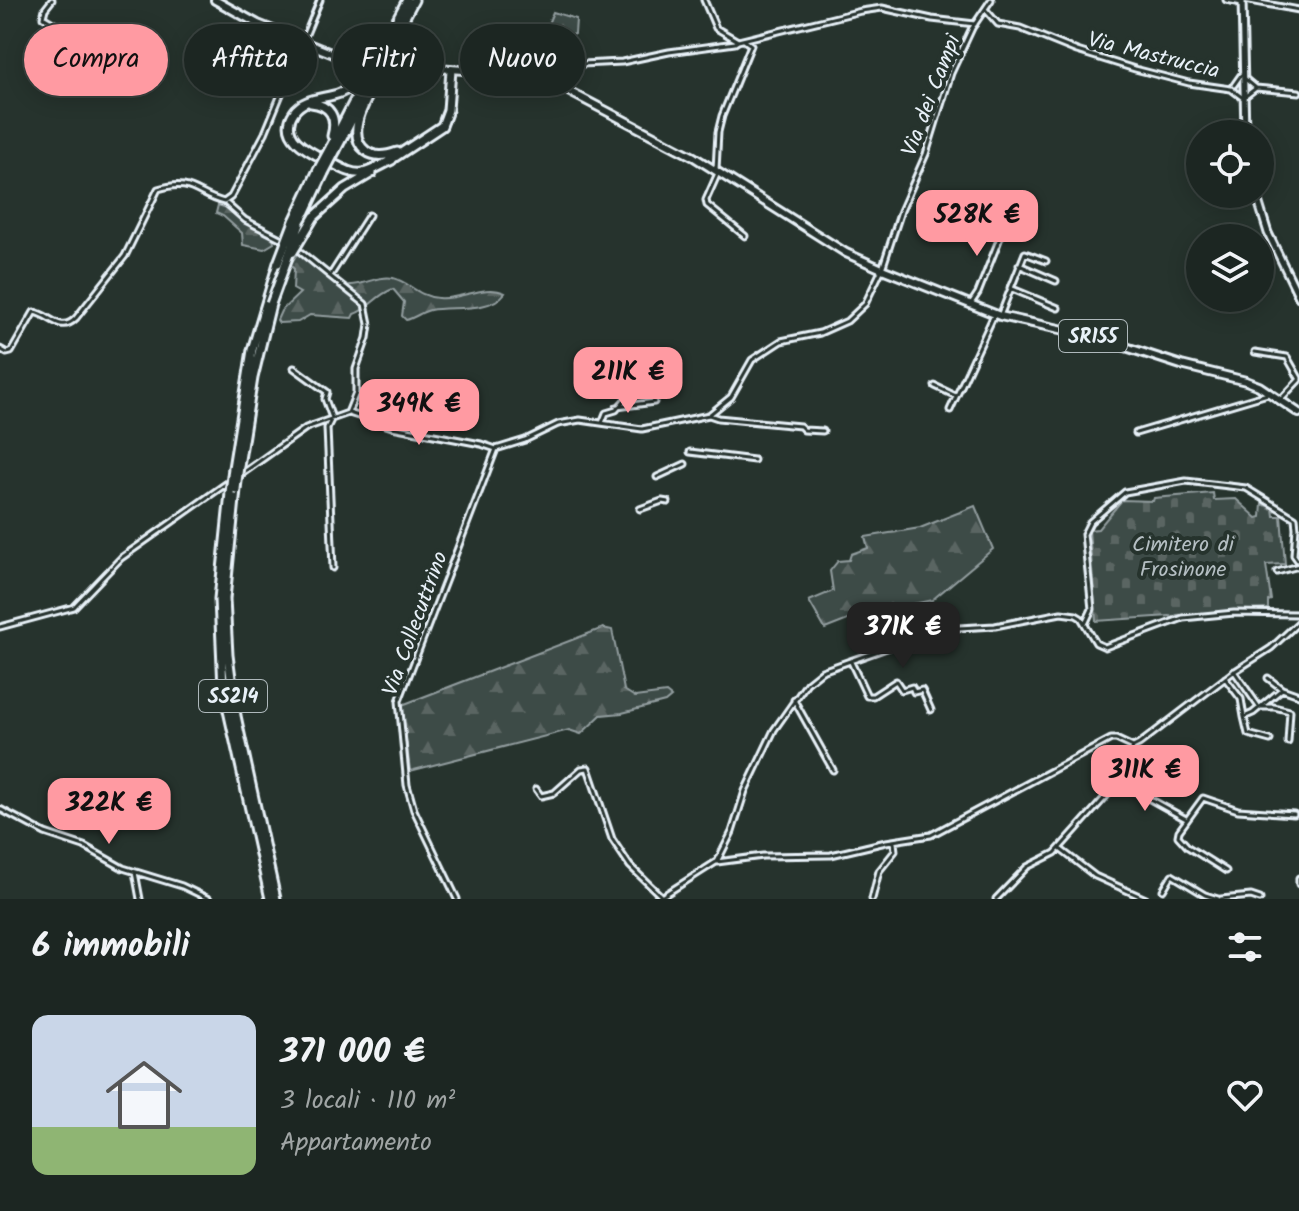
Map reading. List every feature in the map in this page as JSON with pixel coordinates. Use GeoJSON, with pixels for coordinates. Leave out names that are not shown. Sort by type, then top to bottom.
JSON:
{"type":"FeatureCollection","features":[{"type":"Feature","properties":{"kind":"highway","name":"SS214"},"geometry":{"type":"LineString","coordinates":[[396,24],[407,0]]}},
{"type":"Feature","properties":{"kind":"highway","name":"SS214"},"geometry":{"type":"LineString","coordinates":[[400,24],[414,0]]}},
{"type":"Feature","properties":{"kind":"highway"},"geometry":{"type":"LineString","coordinates":[[280,265],[287,264],[314,217],[345,189],[437,131],[445,121],[451,70]]}},
{"type":"Feature","properties":{"kind":"highway"},"geometry":{"type":"LineString","coordinates":[[333,95],[305,103],[295,110],[290,127],[294,138],[304,149],[342,169],[358,173],[392,160]]}},
{"type":"Feature","properties":{"kind":"highway","name":"SS214"},"geometry":{"type":"LineString","coordinates":[[270,899],[223,688],[219,599],[236,467],[264,303],[297,222],[360,96]]}},
{"type":"Feature","properties":{"kind":"highway"},"geometry":{"type":"LineString","coordinates":[[365,96],[356,136],[360,146],[370,154],[382,156],[424,139]]}},
{"type":"Feature","properties":{"kind":"highway"},"geometry":{"type":"LineString","coordinates":[[305,103],[321,104],[333,116],[333,149]]}},
{"type":"Feature","properties":{"kind":"highway","name":"SS214"},"geometry":{"type":"LineString","coordinates":[[250,378],[280,265]]}},
{"type":"Feature","properties":{"kind":"highway","name":"SS214"},"geometry":{"type":"LineString","coordinates":[[233,491],[226,586],[228,655],[236,716],[276,899]]}},
{"type":"Feature","properties":{"kind":"main road","name":"SR155"},"geometry":{"type":"LineString","coordinates":[[215,0],[258,24]]}},
{"type":"Feature","properties":{"kind":"main road"},"geometry":{"type":"LineString","coordinates":[[1242,1],[1244,120]]}},
{"type":"Feature","properties":{"kind":"main road","name":"SR155"},"geometry":{"type":"LineString","coordinates":[[317,48],[349,59],[460,71]]}},
{"type":"Feature","properties":{"kind":"main road","name":"SR155"},"geometry":{"type":"LineString","coordinates":[[577,96],[717,171],[846,253],[882,269],[997,315],[1092,336],[1181,365],[1246,381],[1281,399],[1299,413]]}},
{"type":"Feature","properties":{"kind":"main road"},"geometry":{"type":"LineString","coordinates":[[1260,208],[1268,233],[1299,297]]}},
{"type":"Feature","properties":{"kind":"street"},"geometry":{"type":"LineString","coordinates":[[52,0],[43,17],[55,24]]}},
{"type":"Feature","properties":{"kind":"street"},"geometry":{"type":"LineString","coordinates":[[309,24],[320,0]]}},
{"type":"Feature","properties":{"kind":"street"},"geometry":{"type":"LineString","coordinates":[[704,0],[716,28],[738,41]]}},
{"type":"Feature","properties":{"kind":"street","name":"Via dei Campi"},"geometry":{"type":"LineString","coordinates":[[709,415],[731,397],[752,360],[781,341],[820,333],[847,321],[865,304],[882,269],[901,211],[926,154],[943,93],[975,24],[991,0]]}},
{"type":"Feature","properties":{"kind":"street"},"geometry":{"type":"LineString","coordinates":[[1226,0],[1299,10]]}},
{"type":"Feature","properties":{"kind":"street"},"geometry":{"type":"LineString","coordinates":[[585,63],[643,59],[669,52],[735,43],[882,8],[975,24]]}},
{"type":"Feature","properties":{"kind":"street","name":"Via Mastruccia"},"geometry":{"type":"LineString","coordinates":[[985,9],[998,24],[1020,28],[1077,51],[1189,83],[1253,88]]}},
{"type":"Feature","properties":{"kind":"street"},"geometry":{"type":"LineString","coordinates":[[743,40],[751,45],[718,132],[717,171],[706,203],[745,236]]}},
{"type":"Feature","properties":{"kind":"street"},"geometry":{"type":"LineString","coordinates":[[1253,88],[1243,98],[1231,87],[1242,73],[1253,88],[1299,92]]}},
{"type":"Feature","properties":{"kind":"street"},"geometry":{"type":"LineString","coordinates":[[0,349],[11,352],[34,312],[64,325],[76,318],[125,256],[158,189],[179,185],[200,190],[208,197],[224,202],[231,197],[265,133],[280,96]]}},
{"type":"Feature","properties":{"kind":"street"},"geometry":{"type":"LineString","coordinates":[[227,204],[245,220],[280,237],[365,304],[368,310],[367,338],[356,369],[356,393],[348,413]]}},
{"type":"Feature","properties":{"kind":"street"},"geometry":{"type":"LineString","coordinates":[[330,276],[369,215]]}},
{"type":"Feature","properties":{"kind":"street"},"geometry":{"type":"LineString","coordinates":[[962,226],[973,231],[976,224],[1001,235],[978,293],[970,305]]}},
{"type":"Feature","properties":{"kind":"street"},"geometry":{"type":"LineString","coordinates":[[950,410],[1025,253],[1046,261]]}},
{"type":"Feature","properties":{"kind":"street"},"geometry":{"type":"LineString","coordinates":[[1019,265],[1056,281]]}},
{"type":"Feature","properties":{"kind":"street"},"geometry":{"type":"LineString","coordinates":[[1010,288],[1058,308]]}},
{"type":"Feature","properties":{"kind":"street"},"geometry":{"type":"LineString","coordinates":[[1255,352],[1287,357],[1299,379],[1281,399]]}},
{"type":"Feature","properties":{"kind":"street"},"geometry":{"type":"LineString","coordinates":[[294,368],[325,389],[332,418],[327,428],[333,568]]}},
{"type":"Feature","properties":{"kind":"street"},"geometry":{"type":"LineString","coordinates":[[935,386],[956,396]]}},
{"type":"Feature","properties":{"kind":"street"},"geometry":{"type":"LineString","coordinates":[[602,423],[606,413],[632,392]]}},
{"type":"Feature","properties":{"kind":"street"},"geometry":{"type":"LineString","coordinates":[[1136,433],[1271,393]]}},
{"type":"Feature","properties":{"kind":"street"},"geometry":{"type":"LineString","coordinates":[[617,407],[654,402]]}},
{"type":"Feature","properties":{"kind":"street"},"geometry":{"type":"LineString","coordinates":[[0,627],[74,607],[121,558],[294,435],[348,413],[392,427],[496,449],[525,440],[558,424],[580,420],[642,429],[709,415],[823,431]]}},
{"type":"Feature","properties":{"kind":"street","name":"Via Collecuttrino"},"geometry":{"type":"LineString","coordinates":[[457,899],[424,835],[410,798],[399,701],[496,449]]}},
{"type":"Feature","properties":{"kind":"street"},"geometry":{"type":"LineString","coordinates":[[690,452],[754,460]]}},
{"type":"Feature","properties":{"kind":"street"},"geometry":{"type":"LineString","coordinates":[[657,477],[685,464]]}},
{"type":"Feature","properties":{"kind":"street"},"geometry":{"type":"LineString","coordinates":[[1085,624],[1092,609],[1084,534],[1090,522],[1125,492],[1186,481],[1253,490],[1295,518],[1294,555],[1299,564],[1277,572]]}},
{"type":"Feature","properties":{"kind":"street"},"geometry":{"type":"LineString","coordinates":[[640,509],[662,501],[668,502]]}},
{"type":"Feature","properties":{"kind":"street"},"geometry":{"type":"LineString","coordinates":[[717,862],[732,832],[746,787],[774,730],[815,675],[940,629],[995,626],[1061,613],[1088,617]]}},
{"type":"Feature","properties":{"kind":"street"},"geometry":{"type":"LineString","coordinates":[[1078,616],[1096,643],[1105,647],[1183,618],[1234,613],[1299,614]]}},
{"type":"Feature","properties":{"kind":"street"},"geometry":{"type":"LineString","coordinates":[[996,899],[1022,872],[1036,862],[1050,858],[1060,849],[1119,782],[1133,747],[1234,671],[1271,648],[1299,622]]}},
{"type":"Feature","properties":{"kind":"street"},"geometry":{"type":"LineString","coordinates":[[851,662],[867,696],[873,696],[896,681],[902,690],[912,687],[914,692],[922,690],[931,710]]}},
{"type":"Feature","properties":{"kind":"street"},"geometry":{"type":"LineString","coordinates":[[1234,671],[1259,707],[1290,711],[1288,742]]}},
{"type":"Feature","properties":{"kind":"street"},"geometry":{"type":"LineString","coordinates":[[1225,678],[1241,699],[1248,734],[1270,740]]}},
{"type":"Feature","properties":{"kind":"street"},"geometry":{"type":"LineString","coordinates":[[1268,678],[1282,689],[1299,695]]}},
{"type":"Feature","properties":{"kind":"street"},"geometry":{"type":"LineString","coordinates":[[1244,717],[1282,689]]}},
{"type":"Feature","properties":{"kind":"street"},"geometry":{"type":"LineString","coordinates":[[794,700],[833,770]]}},
{"type":"Feature","properties":{"kind":"street"},"geometry":{"type":"LineString","coordinates":[[536,789],[541,796],[549,795],[581,769],[588,768],[612,839],[630,866],[660,898],[717,862],[763,856],[831,855],[920,838],[941,831],[1111,739],[1133,747]]}},
{"type":"Feature","properties":{"kind":"street"},"geometry":{"type":"LineString","coordinates":[[1128,760],[1187,786]]}},
{"type":"Feature","properties":{"kind":"street"},"geometry":{"type":"LineString","coordinates":[[1119,782],[1187,820]]}},
{"type":"Feature","properties":{"kind":"street"},"geometry":{"type":"LineString","coordinates":[[1226,871],[1184,844],[1178,834],[1203,798],[1238,810],[1294,814]]}},
{"type":"Feature","properties":{"kind":"street"},"geometry":{"type":"LineString","coordinates":[[0,809],[45,833],[77,843],[123,868],[182,886],[209,899]]}},
{"type":"Feature","properties":{"kind":"street"},"geometry":{"type":"LineString","coordinates":[[872,899],[879,871],[895,851],[894,841]]}},
{"type":"Feature","properties":{"kind":"street"},"geometry":{"type":"LineString","coordinates":[[1060,849],[1095,876],[1146,899]]}},
{"type":"Feature","properties":{"kind":"street"},"geometry":{"type":"LineString","coordinates":[[135,872],[140,899]]}},
{"type":"Feature","properties":{"kind":"street"},"geometry":{"type":"LineString","coordinates":[[1163,890],[1172,875],[1205,895],[1219,899],[1251,896],[1260,899]]}},
{"type":"Feature","properties":{"kind":"street"},"geometry":{"type":"LineString","coordinates":[[1299,878],[1299,884]]}},
{"type":"Feature","properties":{"kind":"green space"},"geometry":{"type":"Polygon","coordinates":[[[553,12],[576,19],[576,24],[548,24],[553,12]]]}},
{"type":"Feature","properties":{"kind":"green space"},"geometry":{"type":"Polygon","coordinates":[[[218,205],[233,210],[273,237],[274,243],[264,249],[243,245],[242,233],[216,213],[218,205]]]}},
{"type":"Feature","properties":{"kind":"green space"},"geometry":{"type":"Polygon","coordinates":[[[297,254],[313,260],[333,281],[344,285],[387,277],[399,280],[424,295],[438,298],[488,290],[505,293],[490,304],[430,310],[406,320],[402,316],[404,302],[393,289],[352,318],[310,315],[298,322],[279,323],[277,320],[281,311],[300,293],[293,289],[294,269],[290,265],[297,254]]]}},
{"type":"Feature","properties":{"kind":"green space","name":"Cimitero di Frosinone"},"geometry":{"type":"Polygon","coordinates":[[[1213,493],[1214,500],[1236,499],[1257,518],[1261,517],[1262,504],[1273,508],[1274,516],[1281,516],[1285,564],[1266,565],[1271,600],[1268,601],[1268,609],[1096,621],[1089,530],[1098,529],[1122,500],[1153,501],[1154,498],[1213,493]]]}},
{"type":"Feature","properties":{"kind":"green space"},"geometry":{"type":"Polygon","coordinates":[[[975,506],[993,549],[932,600],[858,616],[825,629],[809,601],[833,591],[830,571],[838,561],[849,560],[851,554],[868,548],[865,537],[920,528],[975,506]]]}},
{"type":"Feature","properties":{"kind":"green space"},"geometry":{"type":"Polygon","coordinates":[[[603,628],[612,630],[624,690],[635,697],[666,693],[671,697],[665,702],[601,715],[581,734],[569,730],[410,771],[402,705],[603,628]]]}}]}
